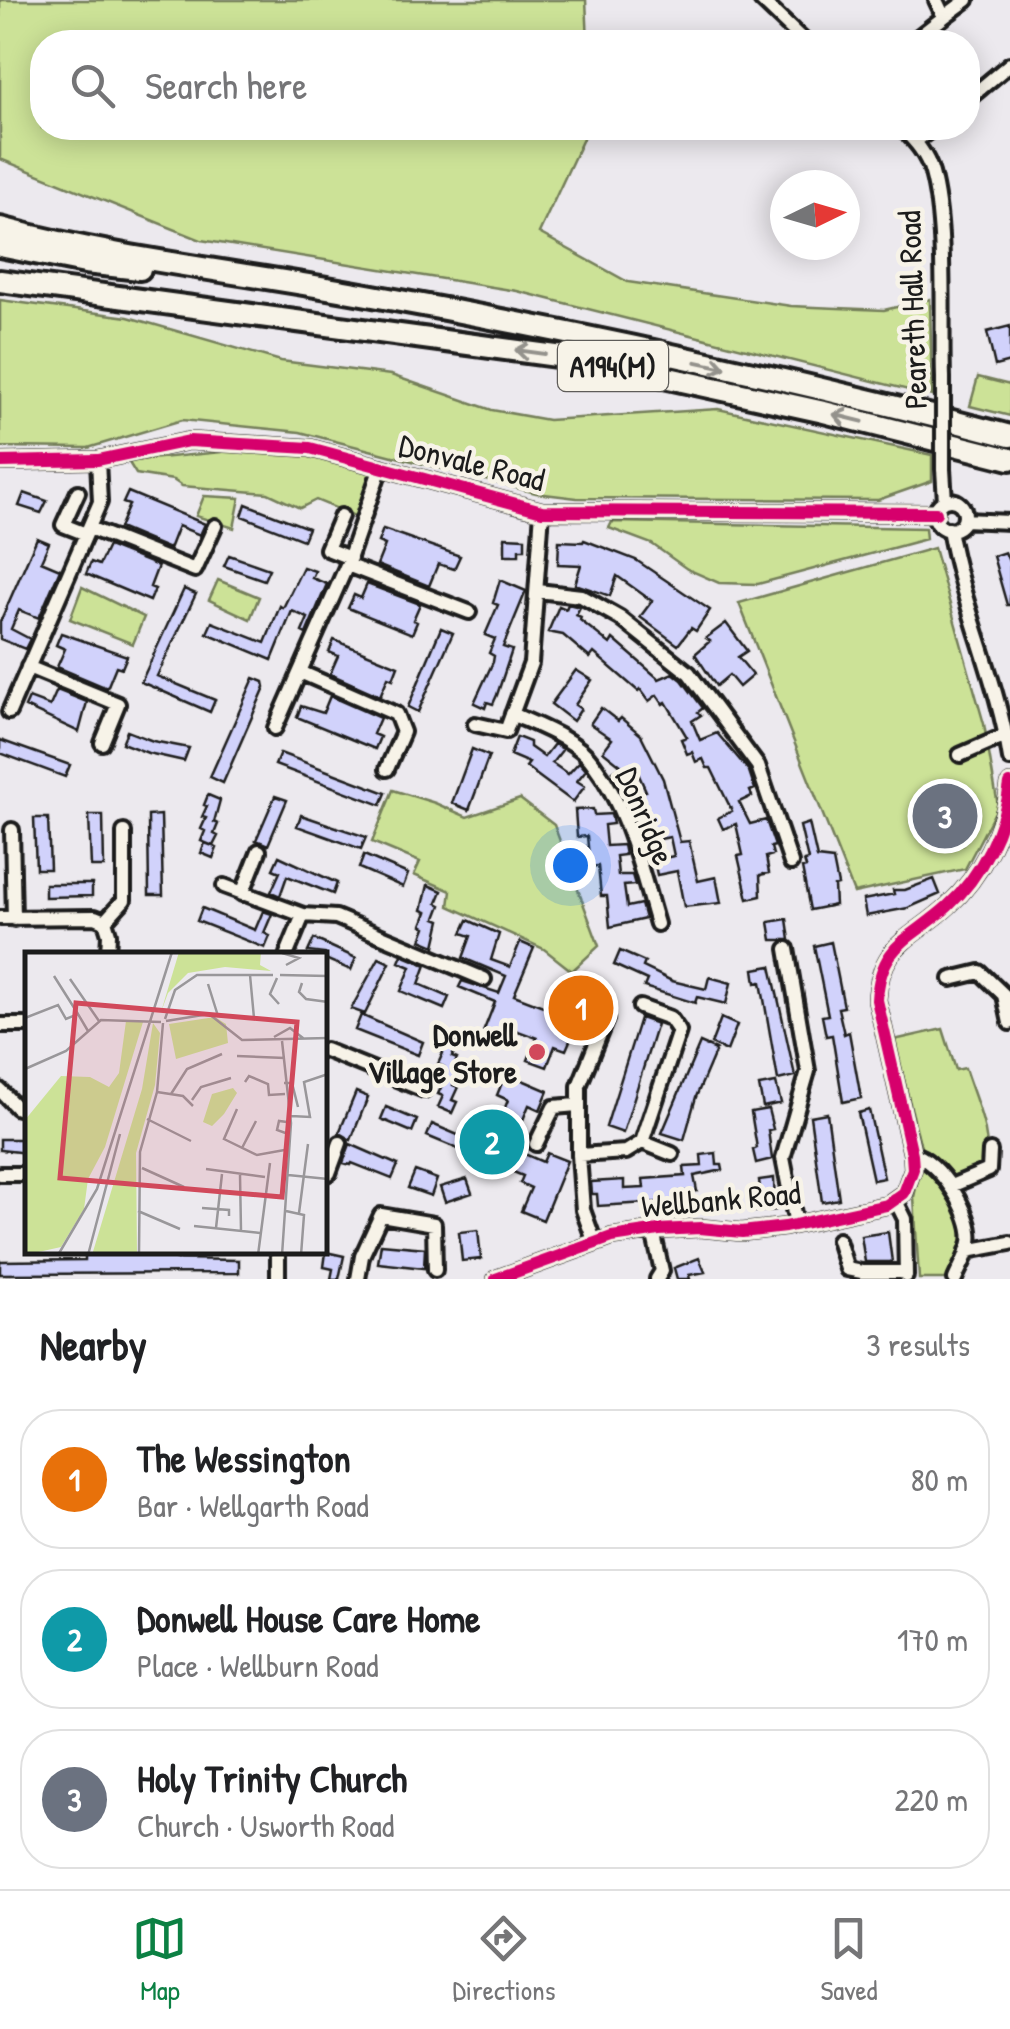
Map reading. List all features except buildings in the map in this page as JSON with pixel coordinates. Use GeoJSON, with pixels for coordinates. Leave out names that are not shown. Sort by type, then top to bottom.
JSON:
{"type":"FeatureCollection","features":[{"type":"Feature","properties":{"kind":"highway","name":"A194(M)"},"geometry":{"type":"LineString","coordinates":[[0,228],[65,244],[375,296],[821,388],[1010,436]]}},
{"type":"Feature","properties":{"kind":"highway","name":"A194(M)"},"geometry":{"type":"LineString","coordinates":[[0,246],[85,263],[375,296]]}},
{"type":"Feature","properties":{"kind":"highway","name":"A194(M)"},"geometry":{"type":"LineString","coordinates":[[0,268],[208,308]]}},
{"type":"Feature","properties":{"kind":"highway","name":"A194(M)"},"geometry":{"type":"LineString","coordinates":[[0,281],[586,360],[824,412],[1010,460]]}},
{"type":"Feature","properties":{"kind":"street"},"geometry":{"type":"LineString","coordinates":[[761,0],[793,30]]}},
{"type":"Feature","properties":{"kind":"street"},"geometry":{"type":"LineString","coordinates":[[936,0],[944,17]]}},
{"type":"Feature","properties":{"kind":"street"},"geometry":{"type":"LineString","coordinates":[[927,30],[966,0]]}},
{"type":"Feature","properties":{"kind":"street"},"geometry":{"type":"LineString","coordinates":[[980,89],[1010,64]]}},
{"type":"Feature","properties":{"kind":"street","name":"Peareth Hall Road"},"geometry":{"type":"LineString","coordinates":[[916,142],[932,172],[938,214],[945,501]]}},
{"type":"Feature","properties":{"kind":"street","name":"Donvale Road"},"geometry":{"type":"LineString","coordinates":[[0,462],[98,460],[188,440],[310,448],[542,511],[936,513]]}},
{"type":"Feature","properties":{"kind":"street"},"geometry":{"type":"LineString","coordinates":[[9,712],[100,502],[98,460]]}},
{"type":"Feature","properties":{"kind":"street","name":"Donvale Road"},"geometry":{"type":"LineString","coordinates":[[275,728],[348,561],[382,468]]}},
{"type":"Feature","properties":{"kind":"street"},"geometry":{"type":"LineString","coordinates":[[78,492],[62,526],[88,531],[195,570],[216,526]]}},
{"type":"Feature","properties":{"kind":"street"},"geometry":{"type":"LineString","coordinates":[[964,520],[962,506],[955,500],[945,501],[936,513],[940,526],[949,529],[964,520],[1010,522]]}},
{"type":"Feature","properties":{"kind":"street"},"geometry":{"type":"LineString","coordinates":[[474,724],[506,732],[531,663],[542,511]]}},
{"type":"Feature","properties":{"kind":"street"},"geometry":{"type":"LineString","coordinates":[[341,516],[327,549],[469,612]]}},
{"type":"Feature","properties":{"kind":"street"},"geometry":{"type":"LineString","coordinates":[[949,529],[960,587],[1006,734],[1010,759]]}},
{"type":"Feature","properties":{"kind":"street"},"geometry":{"type":"LineString","coordinates":[[538,591],[581,596],[620,618],[689,673],[758,766],[791,862]]}},
{"type":"Feature","properties":{"kind":"street"},"geometry":{"type":"LineString","coordinates":[[28,666],[118,704],[102,743]]}},
{"type":"Feature","properties":{"kind":"street"},"geometry":{"type":"LineString","coordinates":[[300,672],[396,714],[403,732],[387,770]]}},
{"type":"Feature","properties":{"kind":"street","name":"Donridge"},"geometry":{"type":"LineString","coordinates":[[512,714],[554,734],[592,760],[628,826],[658,924]]}},
{"type":"Feature","properties":{"kind":"street"},"geometry":{"type":"LineString","coordinates":[[960,755],[1006,734]]}},
{"type":"Feature","properties":{"kind":"street"},"geometry":{"type":"LineString","coordinates":[[838,1240],[847,1269],[906,1275],[905,1219],[896,1201],[909,1181],[912,1154],[878,1000],[879,974],[890,954],[950,905],[984,860],[1006,821],[1010,784]]}},
{"type":"Feature","properties":{"kind":"street"},"geometry":{"type":"LineString","coordinates":[[12,830],[7,918],[95,917],[105,922],[108,952]]}},
{"type":"Feature","properties":{"kind":"street"},"geometry":{"type":"LineString","coordinates":[[105,922],[124,900],[124,832]]}},
{"type":"Feature","properties":{"kind":"street"},"geometry":{"type":"LineString","coordinates":[[242,894],[259,851]]}},
{"type":"Feature","properties":{"kind":"street"},"geometry":{"type":"LineString","coordinates":[[224,886],[303,915],[336,917],[484,979]]}},
{"type":"Feature","properties":{"kind":"street"},"geometry":{"type":"LineString","coordinates":[[289,952],[303,915]]}},
{"type":"Feature","properties":{"kind":"street"},"geometry":{"type":"LineString","coordinates":[[787,949],[808,1070],[783,1158],[796,1224]]}},
{"type":"Feature","properties":{"kind":"street"},"geometry":{"type":"LineString","coordinates":[[951,980],[980,972],[1004,995],[1010,1023]]}},
{"type":"Feature","properties":{"kind":"street"},"geometry":{"type":"LineString","coordinates":[[579,1155],[626,1152],[642,1142],[679,1031],[670,1018],[640,1007]]}},
{"type":"Feature","properties":{"kind":"street"},"geometry":{"type":"LineString","coordinates":[[594,1244],[583,1210],[577,1105],[579,1086],[606,1019]]}},
{"type":"Feature","properties":{"kind":"street"},"geometry":{"type":"LineString","coordinates":[[0,1024],[25,1026]]}},
{"type":"Feature","properties":{"kind":"street"},"geometry":{"type":"LineString","coordinates":[[328,1051],[424,1090]]}},
{"type":"Feature","properties":{"kind":"street"},"geometry":{"type":"LineString","coordinates":[[0,1090],[17,1108]]}},
{"type":"Feature","properties":{"kind":"street"},"geometry":{"type":"LineString","coordinates":[[536,1144],[554,1107],[577,1105]]}},
{"type":"Feature","properties":{"kind":"street"},"geometry":{"type":"LineString","coordinates":[[642,1142],[672,1154]]}},
{"type":"Feature","properties":{"kind":"street"},"geometry":{"type":"LineString","coordinates":[[328,1173],[340,1143]]}},
{"type":"Feature","properties":{"kind":"street"},"geometry":{"type":"LineString","coordinates":[[951,1186],[989,1170],[990,1151]]}},
{"type":"Feature","properties":{"kind":"street"},"geometry":{"type":"LineString","coordinates":[[912,1154],[922,1156],[951,1186],[968,1221],[971,1239],[955,1279]]}},
{"type":"Feature","properties":{"kind":"street","name":"Wellbank Road"},"geometry":{"type":"LineString","coordinates":[[496,1279],[612,1237],[700,1228],[742,1232],[896,1201]]}},
{"type":"Feature","properties":{"kind":"street"},"geometry":{"type":"LineString","coordinates":[[358,1279],[362,1256],[381,1216],[435,1217],[435,1270]]}},
{"type":"Feature","properties":{"kind":"street"},"geometry":{"type":"LineString","coordinates":[[653,1231],[662,1271],[657,1279]]}},
{"type":"Feature","properties":{"kind":"street"},"geometry":{"type":"LineString","coordinates":[[967,1252],[1010,1243]]}},
{"type":"Feature","properties":{"kind":"green space"},"geometry":{"type":"Polygon","coordinates":[[[0,0],[586,0],[587,30],[30,30],[30,140],[582,140],[539,233],[628,282],[791,306],[884,310],[930,299],[932,396],[517,291],[201,240],[0,159],[0,0]]]}},
{"type":"Feature","properties":{"kind":"green space"},"geometry":{"type":"Polygon","coordinates":[[[0,300],[128,317],[281,361],[391,375],[492,410],[548,420],[718,409],[932,455],[932,481],[878,500],[577,498],[536,493],[300,432],[182,420],[88,448],[0,447],[0,300]]]}},
{"type":"Feature","properties":{"kind":"green space"},"geometry":{"type":"Polygon","coordinates":[[[978,377],[1010,385],[1010,416],[970,406],[978,377]]]}},
{"type":"Feature","properties":{"kind":"green space"},"geometry":{"type":"Polygon","coordinates":[[[232,451],[308,455],[372,471],[357,517],[316,500],[300,508],[268,493],[182,486],[173,480],[136,474],[128,461],[232,451]]]}},
{"type":"Feature","properties":{"kind":"green space"},"geometry":{"type":"Polygon","coordinates":[[[204,496],[240,498],[234,528],[196,516],[204,496]]]}},
{"type":"Feature","properties":{"kind":"green space"},"geometry":{"type":"Polygon","coordinates":[[[612,522],[925,528],[926,539],[758,584],[719,583],[687,569],[652,544],[609,528],[612,522]]]}},
{"type":"Feature","properties":{"kind":"green space"},"geometry":{"type":"Polygon","coordinates":[[[934,548],[984,724],[998,806],[965,869],[854,893],[739,603],[934,548]]]}},
{"type":"Feature","properties":{"kind":"green space"},"geometry":{"type":"Polygon","coordinates":[[[218,580],[259,597],[250,619],[209,600],[218,580]]]}},
{"type":"Feature","properties":{"kind":"green space"},"geometry":{"type":"Polygon","coordinates":[[[82,587],[144,617],[133,644],[70,619],[82,587]]]}},
{"type":"Feature","properties":{"kind":"green space"},"geometry":{"type":"Polygon","coordinates":[[[393,790],[467,817],[520,799],[554,825],[599,946],[572,971],[544,949],[449,906],[451,891],[414,875],[420,862],[372,842],[393,790]]]}},
{"type":"Feature","properties":{"kind":"green space"},"geometry":{"type":"Polygon","coordinates":[[[943,1029],[956,1070],[965,1068],[987,1145],[983,1168],[959,1179],[949,1177],[921,1147],[894,1040],[943,1029]]]}},
{"type":"Feature","properties":{"kind":"green space"},"geometry":{"type":"Polygon","coordinates":[[[921,1165],[944,1188],[964,1231],[950,1279],[919,1279],[914,1197],[921,1165]]]}},
{"type":"Feature","properties":{"kind":"cycle path"},"geometry":{"type":"LineString","coordinates":[[0,462],[98,460],[189,441],[310,448],[542,511],[936,513]]}},
{"type":"Feature","properties":{"kind":"cycle path"},"geometry":{"type":"LineString","coordinates":[[496,1279],[612,1237],[659,1230],[742,1232],[785,1227],[887,1205],[904,1193],[913,1169],[912,1154],[877,1000],[879,981],[891,954],[948,906],[981,866],[1003,817],[1010,784]]}},
{"type":"Feature","properties":{"kind":"place","name":"Holy Trinity Church"},"geometry":{"type":"Point","coordinates":[945,816]}},
{"type":"Feature","properties":{"kind":"place","name":"The Wessington"},"geometry":{"type":"Point","coordinates":[581,1008]}},
{"type":"Feature","properties":{"kind":"place","name":"Donwell Village Store"},"geometry":{"type":"Point","coordinates":[537,1052]}},
{"type":"Feature","properties":{"kind":"place","name":"Donwell House Care Home"},"geometry":{"type":"Point","coordinates":[492,1142]}}]}
